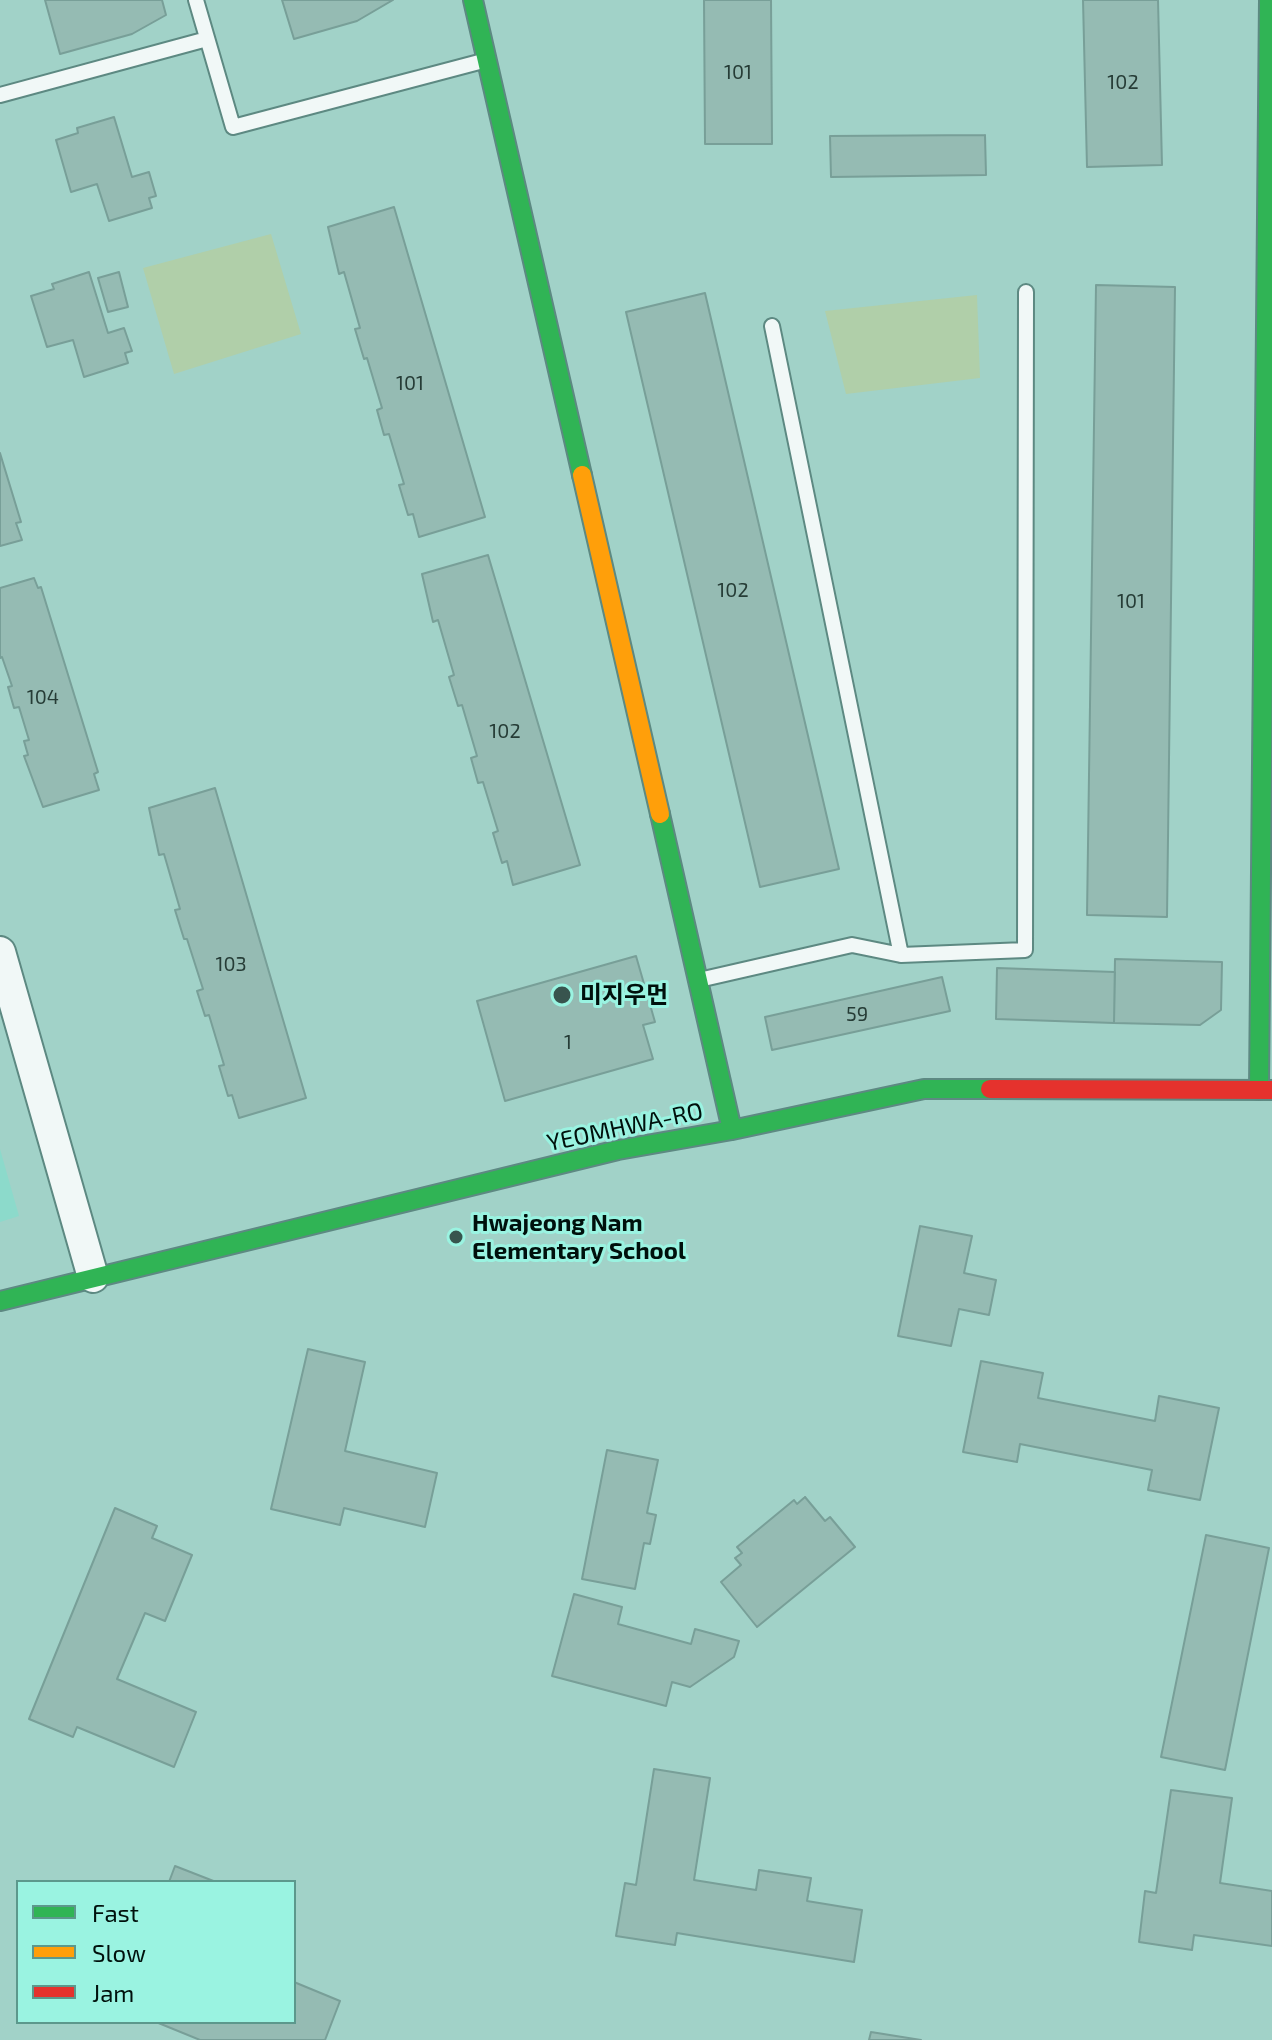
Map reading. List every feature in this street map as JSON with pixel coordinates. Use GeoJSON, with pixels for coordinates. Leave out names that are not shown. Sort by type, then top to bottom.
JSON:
{"type":"FeatureCollection","features":[{"type":"Feature","properties":{"kind":"street"},"geometry":{"type":"LineString","coordinates":[[473,0],[732,1130]]}},
{"type":"Feature","properties":{"kind":"street"},"geometry":{"type":"LineString","coordinates":[[1266,1090],[1269,0]]}},
{"type":"Feature","properties":{"kind":"street"},"geometry":{"type":"LineString","coordinates":[[0,952],[93,1277]]}},
{"type":"Feature","properties":{"kind":"street","name":"YEOMHWA-RO"},"geometry":{"type":"LineString","coordinates":[[0,1301],[618,1150],[732,1130],[924,1089],[1266,1090]]}},
{"type":"Feature","properties":{"kind":"lane"},"geometry":{"type":"LineString","coordinates":[[196,0],[233,127],[487,60]]}},
{"type":"Feature","properties":{"kind":"lane"},"geometry":{"type":"LineString","coordinates":[[0,95],[207,39]]}},
{"type":"Feature","properties":{"kind":"lane"},"geometry":{"type":"LineString","coordinates":[[699,980],[852,945],[901,955],[1025,950],[1026,292]]}},
{"type":"Feature","properties":{"kind":"lane"},"geometry":{"type":"LineString","coordinates":[[772,326],[901,955]]}},
{"type":"Feature","properties":{"kind":"shaded area"},"geometry":{"type":"Polygon","coordinates":[[[271,234],[301,334],[174,374],[143,268],[271,234]]]}},
{"type":"Feature","properties":{"kind":"shaded area"},"geometry":{"type":"Polygon","coordinates":[[[977,295],[980,378],[846,394],[825,311],[977,295]]]}},
{"type":"Feature","properties":{"kind":"shaded area"},"geometry":{"type":"Polygon","coordinates":[[[0,1149],[19,1216],[0,1222],[0,1149]]]}},
{"type":"Feature","properties":{"kind":"building"},"geometry":{"type":"Polygon","coordinates":[[[45,0],[162,0],[166,15],[132,34],[60,54],[45,0]]]}},
{"type":"Feature","properties":{"kind":"building"},"geometry":{"type":"Polygon","coordinates":[[[282,0],[393,0],[357,21],[294,39],[282,0]]]}},
{"type":"Feature","properties":{"kind":"building"},"geometry":{"type":"Polygon","coordinates":[[[704,0],[771,0],[772,144],[705,144],[704,0]]]}},
{"type":"Feature","properties":{"kind":"building"},"geometry":{"type":"Polygon","coordinates":[[[1083,0],[1158,0],[1162,165],[1087,167],[1083,0]]]}},
{"type":"Feature","properties":{"kind":"building"},"geometry":{"type":"Polygon","coordinates":[[[114,117],[132,177],[149,172],[156,196],[149,198],[152,208],[109,221],[97,184],[71,192],[56,140],[78,133],[77,128],[114,117]]]}},
{"type":"Feature","properties":{"kind":"building"},"geometry":{"type":"Polygon","coordinates":[[[985,135],[986,175],[831,177],[830,136],[985,135]]]}},
{"type":"Feature","properties":{"kind":"building"},"geometry":{"type":"Polygon","coordinates":[[[394,207],[485,517],[419,537],[413,514],[408,515],[399,485],[404,484],[389,434],[384,435],[377,410],[382,408],[355,329],[360,328],[344,272],[339,274],[328,227],[394,207]]]}},
{"type":"Feature","properties":{"kind":"building"},"geometry":{"type":"Polygon","coordinates":[[[89,272],[108,333],[124,328],[132,351],[125,353],[128,363],[84,377],[73,340],[47,347],[31,296],[54,289],[52,284],[89,272]]]}},
{"type":"Feature","properties":{"kind":"building"},"geometry":{"type":"Polygon","coordinates":[[[119,272],[128,307],[108,312],[98,278],[119,272]]]}},
{"type":"Feature","properties":{"kind":"building"},"geometry":{"type":"Polygon","coordinates":[[[1096,285],[1175,287],[1167,917],[1087,915],[1096,285]]]}},
{"type":"Feature","properties":{"kind":"building"},"geometry":{"type":"Polygon","coordinates":[[[705,293],[839,869],[760,887],[626,312],[705,293]]]}},
{"type":"Feature","properties":{"kind":"building"},"geometry":{"type":"Polygon","coordinates":[[[0,453],[21,522],[16,523],[22,540],[0,546],[0,453]]]}},
{"type":"Feature","properties":{"kind":"building"},"geometry":{"type":"Polygon","coordinates":[[[488,555],[580,865],[513,885],[507,861],[502,863],[493,833],[498,831],[483,782],[478,783],[471,758],[477,756],[462,705],[458,706],[449,677],[454,675],[438,620],[433,622],[422,574],[488,555]]]}},
{"type":"Feature","properties":{"kind":"building"},"geometry":{"type":"Polygon","coordinates":[[[34,578],[38,588],[41,587],[98,772],[94,774],[99,790],[43,807],[24,756],[28,755],[24,741],[29,740],[19,707],[14,708],[8,687],[12,686],[0,658],[0,588],[34,578]]]}},
{"type":"Feature","properties":{"kind":"building"},"geometry":{"type":"Polygon","coordinates":[[[215,788],[306,1098],[239,1118],[219,1066],[224,1065],[209,1015],[205,1016],[197,991],[203,989],[175,910],[180,909],[164,854],[159,855],[149,808],[215,788]]]}},
{"type":"Feature","properties":{"kind":"building"},"geometry":{"type":"Polygon","coordinates":[[[636,956],[655,1022],[643,1025],[653,1059],[505,1101],[477,1001],[636,956]]]}},
{"type":"Feature","properties":{"kind":"building"},"geometry":{"type":"Polygon","coordinates":[[[1115,959],[1222,962],[1221,1010],[1200,1025],[1114,1023],[1115,959]]]}},
{"type":"Feature","properties":{"kind":"building"},"geometry":{"type":"Polygon","coordinates":[[[997,968],[1115,972],[1114,1023],[996,1019],[997,968]]]}},
{"type":"Feature","properties":{"kind":"building"},"geometry":{"type":"Polygon","coordinates":[[[942,977],[950,1011],[772,1050],[765,1017],[942,977]]]}},
{"type":"Feature","properties":{"kind":"building"},"geometry":{"type":"Polygon","coordinates":[[[920,1226],[972,1236],[964,1273],[996,1280],[989,1315],[959,1309],[951,1346],[898,1336],[920,1226]]]}},
{"type":"Feature","properties":{"kind":"building"},"geometry":{"type":"Polygon","coordinates":[[[308,1349],[365,1362],[345,1451],[437,1473],[425,1527],[344,1508],[340,1525],[271,1509],[308,1349]]]}},
{"type":"Feature","properties":{"kind":"building"},"geometry":{"type":"Polygon","coordinates":[[[981,1361],[1043,1373],[1038,1398],[1155,1421],[1159,1396],[1219,1408],[1200,1500],[1148,1490],[1152,1470],[1020,1444],[1017,1462],[963,1452],[981,1361]]]}},
{"type":"Feature","properties":{"kind":"building"},"geometry":{"type":"Polygon","coordinates":[[[607,1450],[658,1460],[647,1513],[656,1515],[650,1544],[644,1543],[635,1589],[582,1579],[607,1450]]]}},
{"type":"Feature","properties":{"kind":"building"},"geometry":{"type":"Polygon","coordinates":[[[805,1497],[825,1521],[830,1517],[855,1547],[757,1627],[721,1582],[741,1565],[735,1558],[742,1553],[737,1547],[794,1500],[797,1504],[805,1497]]]}},
{"type":"Feature","properties":{"kind":"building"},"geometry":{"type":"Polygon","coordinates":[[[115,1508],[157,1526],[152,1538],[192,1555],[165,1621],[145,1613],[117,1679],[196,1712],[174,1767],[77,1727],[73,1737],[29,1719],[115,1508]]]}},
{"type":"Feature","properties":{"kind":"building"},"geometry":{"type":"Polygon","coordinates":[[[1206,1535],[1269,1548],[1225,1770],[1161,1757],[1206,1535]]]}},
{"type":"Feature","properties":{"kind":"building"},"geometry":{"type":"Polygon","coordinates":[[[574,1594],[622,1607],[618,1624],[691,1644],[695,1629],[739,1641],[734,1657],[690,1687],[672,1682],[666,1706],[552,1676],[574,1594]]]}},
{"type":"Feature","properties":{"kind":"building"},"geometry":{"type":"Polygon","coordinates":[[[654,1769],[710,1778],[694,1880],[756,1890],[759,1870],[811,1878],[807,1901],[862,1910],[854,1962],[677,1933],[675,1945],[616,1936],[625,1883],[636,1885],[654,1769]]]}},
{"type":"Feature","properties":{"kind":"building"},"geometry":{"type":"Polygon","coordinates":[[[1171,1790],[1232,1798],[1220,1883],[1272,1891],[1272,1946],[1194,1935],[1192,1950],[1139,1942],[1145,1891],[1156,1893],[1171,1790]]]}},
{"type":"Feature","properties":{"kind":"building"},"geometry":{"type":"Polygon","coordinates":[[[175,1866],[211,1880],[170,1880],[175,1866]]]}},
{"type":"Feature","properties":{"kind":"building"},"geometry":{"type":"Polygon","coordinates":[[[296,1983],[340,2001],[325,2040],[200,2040],[161,2024],[296,2024],[296,1983]]]}},
{"type":"Feature","properties":{"kind":"building"},"geometry":{"type":"Polygon","coordinates":[[[871,2032],[921,2040],[869,2040],[871,2032]]]}},
{"type":"Feature","properties":{"kind":"traffic: fast"},"geometry":{"type":"LineString","coordinates":[[473,0],[582,475]]}},
{"type":"Feature","properties":{"kind":"traffic: fast"},"geometry":{"type":"LineString","coordinates":[[1259,1090],[1269,0]]}},
{"type":"Feature","properties":{"kind":"traffic: fast"},"geometry":{"type":"LineString","coordinates":[[660,814],[732,1130]]}},
{"type":"Feature","properties":{"kind":"traffic: fast"},"geometry":{"type":"LineString","coordinates":[[0,1301],[618,1150],[732,1130],[924,1089],[990,1089]]}},
{"type":"Feature","properties":{"kind":"traffic: slow"},"geometry":{"type":"LineString","coordinates":[[582,475],[660,814]]}},
{"type":"Feature","properties":{"kind":"traffic: jam"},"geometry":{"type":"LineString","coordinates":[[990,1089],[1272,1090]]}},
{"type":"Feature","properties":{"kind":"place","name":"미지우먼"},"geometry":{"type":"Point","coordinates":[562,995]}},
{"type":"Feature","properties":{"kind":"place","name":"Hwajeong Nam Elementary School"},"geometry":{"type":"Point","coordinates":[456,1237]}}]}
